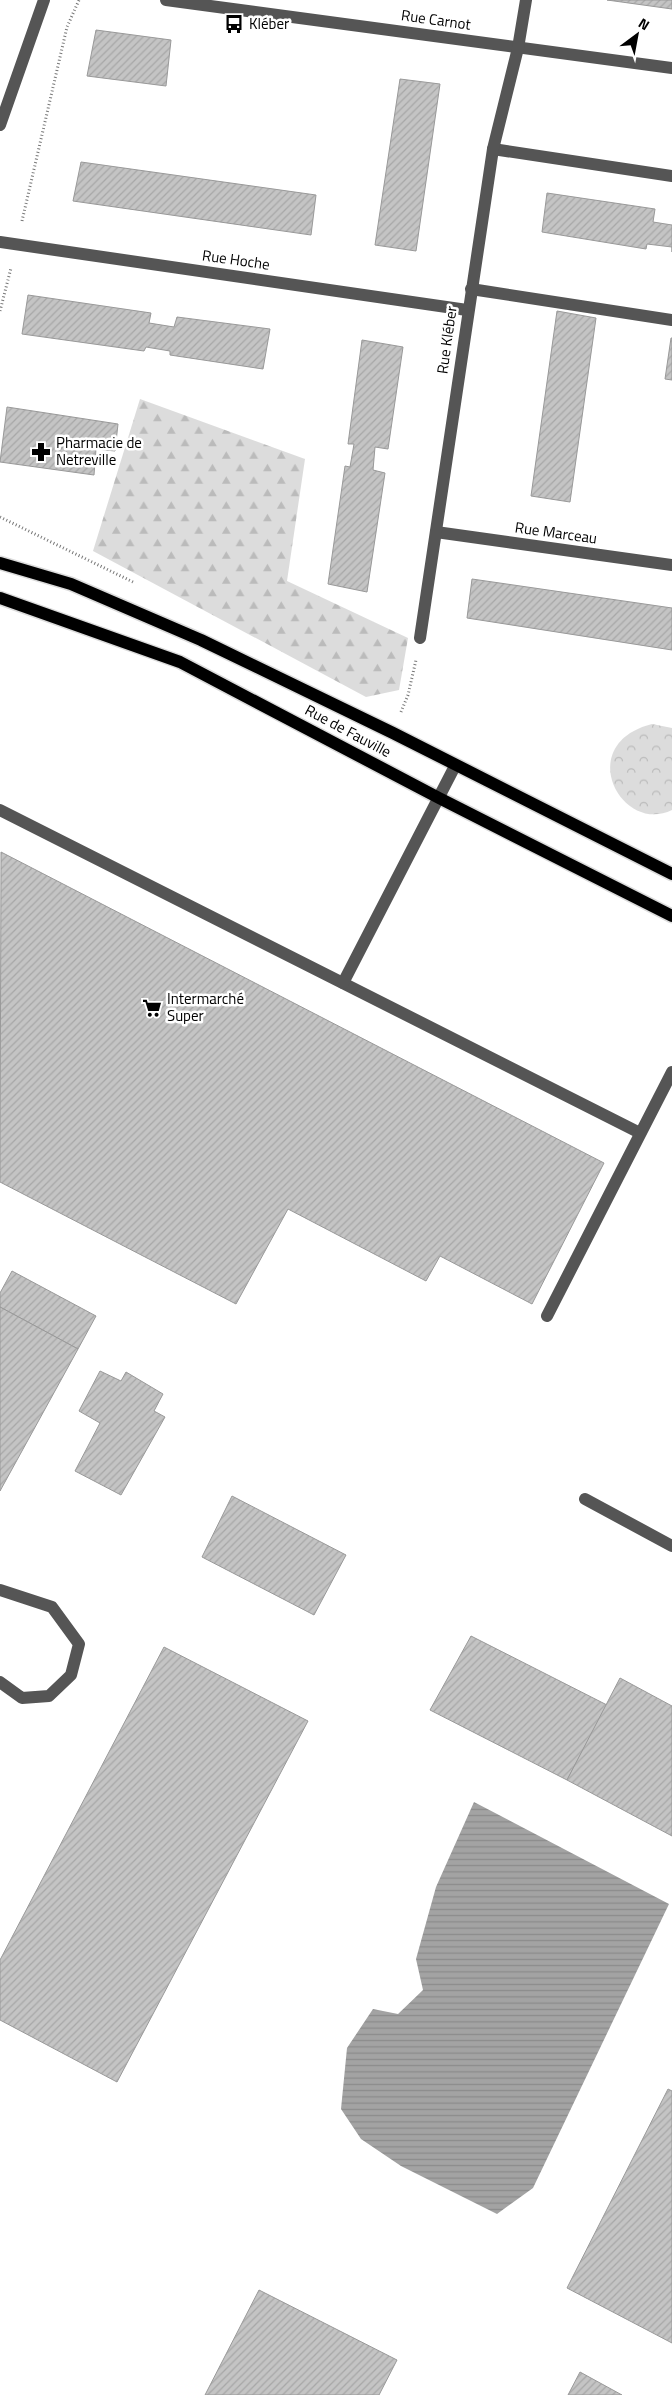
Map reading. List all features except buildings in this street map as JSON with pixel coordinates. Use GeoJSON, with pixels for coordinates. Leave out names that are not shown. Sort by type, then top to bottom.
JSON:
{"type":"FeatureCollection","features":[{"type":"Feature","properties":{"kind":"main road","name":"Rue de Fauville"},"geometry":{"type":"LineString","coordinates":[[0,563],[71,584],[201,640],[394,733],[455,766],[672,874]]}},
{"type":"Feature","properties":{"kind":"main road","name":"Rue de Fauville"},"geometry":{"type":"LineString","coordinates":[[0,598],[180,662],[439,798],[672,916]]}},
{"type":"Feature","properties":{"kind":"street"},"geometry":{"type":"LineString","coordinates":[[0,125],[44,0]]}},
{"type":"Feature","properties":{"kind":"street","name":"Rue Carnot"},"geometry":{"type":"LineString","coordinates":[[166,0],[672,68]]}},
{"type":"Feature","properties":{"kind":"street","name":"Rue Kléber"},"geometry":{"type":"LineString","coordinates":[[420,638],[467,310],[493,149],[518,48],[526,0]]}},
{"type":"Feature","properties":{"kind":"street"},"geometry":{"type":"LineString","coordinates":[[493,149],[672,176]]}},
{"type":"Feature","properties":{"kind":"street","name":"Rue Hoche"},"geometry":{"type":"LineString","coordinates":[[0,242],[467,310]]}},
{"type":"Feature","properties":{"kind":"street"},"geometry":{"type":"LineString","coordinates":[[471,289],[672,320]]}},
{"type":"Feature","properties":{"kind":"street","name":"Rue Marceau"},"geometry":{"type":"LineString","coordinates":[[436,532],[672,566]]}},
{"type":"Feature","properties":{"kind":"street"},"geometry":{"type":"LineString","coordinates":[[343,983],[455,766]]}},
{"type":"Feature","properties":{"kind":"street"},"geometry":{"type":"LineString","coordinates":[[0,810],[640,1133]]}},
{"type":"Feature","properties":{"kind":"street"},"geometry":{"type":"LineString","coordinates":[[547,1316],[672,1072]]}},
{"type":"Feature","properties":{"kind":"street"},"geometry":{"type":"LineString","coordinates":[[585,1499],[672,1546]]}},
{"type":"Feature","properties":{"kind":"street"},"geometry":{"type":"LineString","coordinates":[[0,1590],[52,1607],[79,1644],[71,1675],[49,1696],[22,1698],[0,1682]]}},
{"type":"Feature","properties":{"kind":"path"},"geometry":{"type":"LineString","coordinates":[[0,311],[66,27],[79,0]]}},
{"type":"Feature","properties":{"kind":"path"},"geometry":{"type":"LineString","coordinates":[[394,733],[408,696],[420,638]]}},
{"type":"Feature","properties":{"kind":"green space"},"geometry":{"type":"Polygon","coordinates":[[[140,399],[305,459],[287,581],[408,638],[399,690],[366,697],[93,551],[140,399]]]}},
{"type":"Feature","properties":{"kind":"green space"},"geometry":{"type":"Polygon","coordinates":[[[652,724],[672,728],[672,810],[653,814],[636,810],[622,799],[613,784],[610,767],[615,749],[628,734],[652,724]]]}},
{"type":"Feature","properties":{"kind":"shaded area"},"geometry":{"type":"Polygon","coordinates":[[[474,1802],[669,1904],[533,2188],[497,2214],[401,2166],[361,2139],[341,2109],[347,2048],[373,2009],[398,2014],[423,1990],[416,1959],[436,1887],[474,1802]]]}},
{"type":"Feature","properties":{"kind":"place","name":"Kléber"},"geometry":{"type":"Point","coordinates":[234,24]}},
{"type":"Feature","properties":{"kind":"place","name":"Pharmacie de Netreville"},"geometry":{"type":"Point","coordinates":[41,452]}},
{"type":"Feature","properties":{"kind":"place","name":"Intermarché Super"},"geometry":{"type":"Point","coordinates":[152,1008]}}]}
